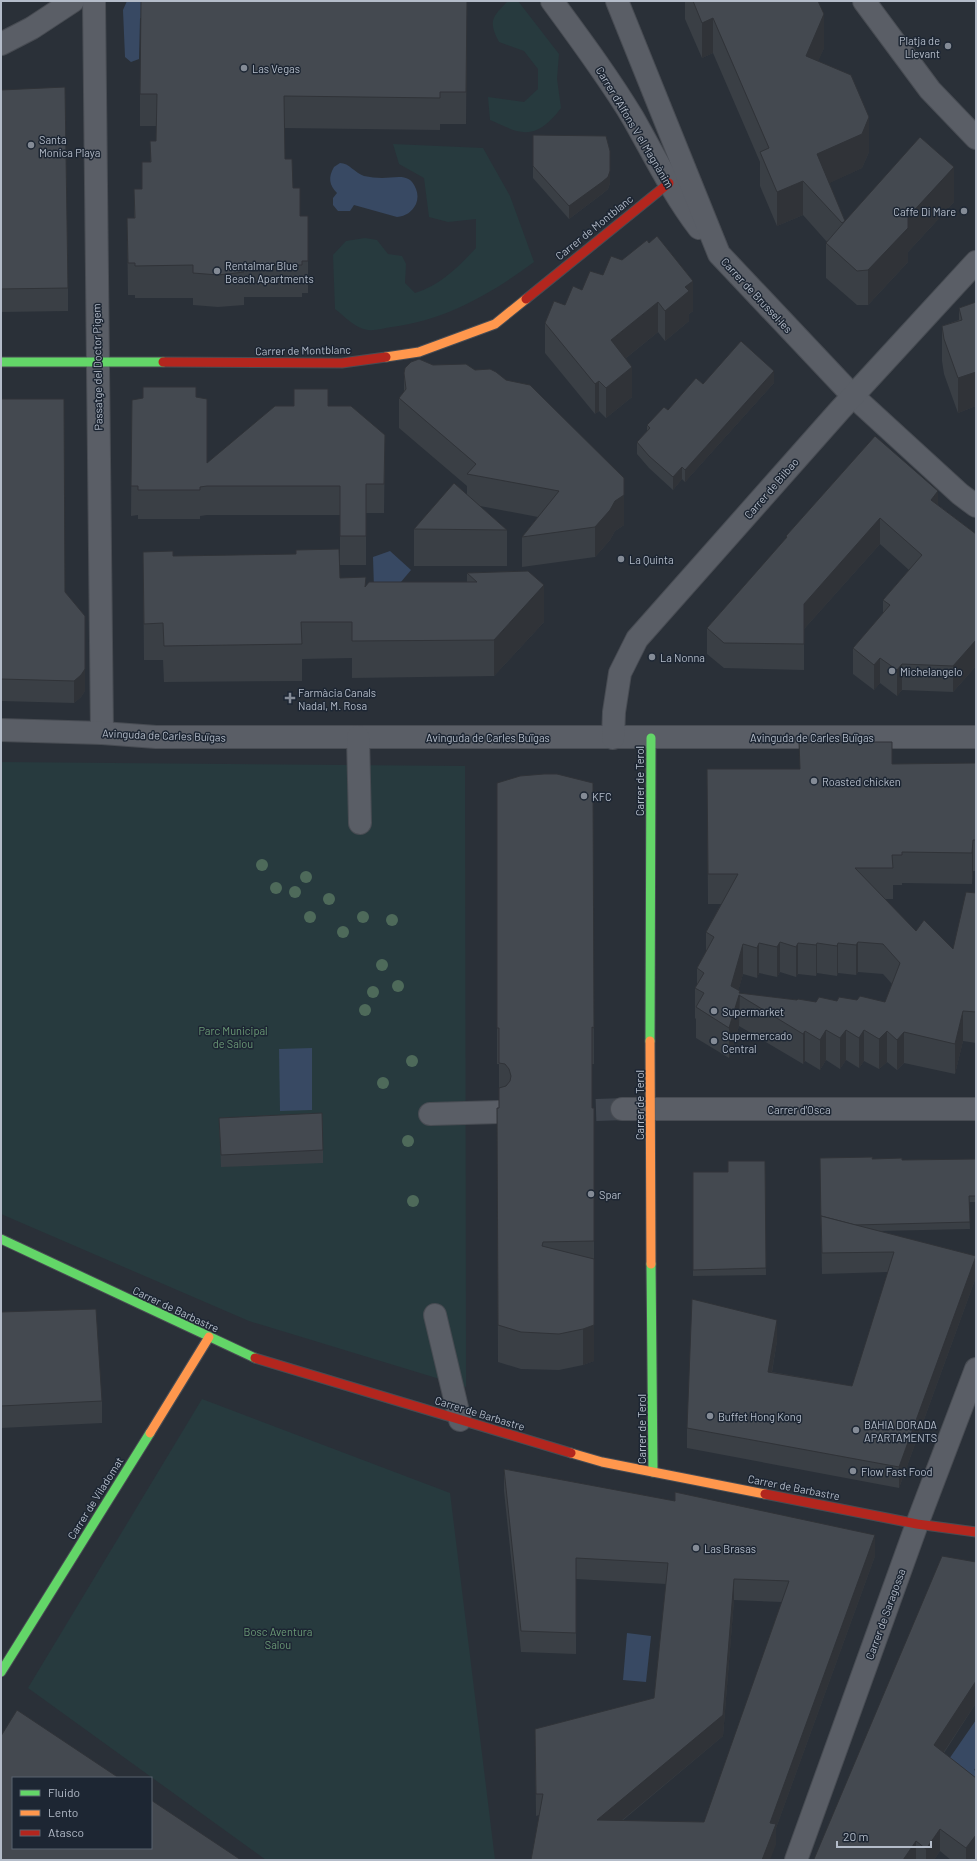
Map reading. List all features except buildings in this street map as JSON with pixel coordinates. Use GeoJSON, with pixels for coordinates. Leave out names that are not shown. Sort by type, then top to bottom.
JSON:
{"type":"FeatureCollection","features":[{"type":"Feature","properties":{"kind":"street"},"geometry":{"type":"LineString","coordinates":[[1,44],[32,28],[73,1]]}},
{"type":"Feature","properties":{"kind":"street","name":"Passatge del Doctor Pigem"},"geometry":{"type":"LineString","coordinates":[[94,1],[102,734]]}},
{"type":"Feature","properties":{"kind":"street","name":"Carrer d'Alfons V el Magnànim"},"geometry":{"type":"LineString","coordinates":[[552,1],[593,58],[628,111],[689,215],[719,254]]}},
{"type":"Feature","properties":{"kind":"street","name":"Carrer de Brussel·les"},"geometry":{"type":"LineString","coordinates":[[617,1],[719,254],[853,396],[960,494],[976,506]]}},
{"type":"Feature","properties":{"kind":"street"},"geometry":{"type":"LineString","coordinates":[[864,1],[930,90],[976,138]]}},
{"type":"Feature","properties":{"kind":"street","name":"Carrer de Montblanc"},"geometry":{"type":"LineString","coordinates":[[1,362],[97,361],[342,363],[419,352],[495,324],[669,183]]}},
{"type":"Feature","properties":{"kind":"street","name":"Carrer de Bilbao"},"geometry":{"type":"LineString","coordinates":[[613,738],[614,712],[620,673],[637,639],[853,396],[976,262]]}},
{"type":"Feature","properties":{"kind":"street","name":"Avinguda de Carles Buïgas"},"geometry":{"type":"LineString","coordinates":[[1,730],[156,737],[976,737]]}},
{"type":"Feature","properties":{"kind":"street"},"geometry":{"type":"LineString","coordinates":[[358,737],[360,823]]}},
{"type":"Feature","properties":{"kind":"street","name":"Carrer de Terol"},"geometry":{"type":"LineString","coordinates":[[651,738],[650,1109],[653,1472]]}},
{"type":"Feature","properties":{"kind":"street","name":"Carrer d'Osca"},"geometry":{"type":"LineString","coordinates":[[622,1109],[976,1109]]}},
{"type":"Feature","properties":{"kind":"street"},"geometry":{"type":"LineString","coordinates":[[430,1114],[499,1112]]}},
{"type":"Feature","properties":{"kind":"street","name":"Carrer de Barbastre"},"geometry":{"type":"LineString","coordinates":[[1,1239],[247,1356],[602,1462],[917,1524],[976,1532]]}},
{"type":"Feature","properties":{"kind":"street"},"geometry":{"type":"LineString","coordinates":[[434,1315],[460,1420]]}},
{"type":"Feature","properties":{"kind":"street","name":"Carrer de Viladomat"},"geometry":{"type":"LineString","coordinates":[[1,1672],[209,1337]]}},
{"type":"Feature","properties":{"kind":"street","name":"Carrer de Saragossa"},"geometry":{"type":"LineString","coordinates":[[796,1860],[917,1524],[976,1369]]}},
{"type":"Feature","properties":{"kind":"green space"},"geometry":{"type":"Polygon","coordinates":[[[508,1],[518,1],[559,54],[557,79],[561,108],[545,125],[529,132],[515,130],[490,120],[488,97],[524,102],[538,89],[538,69],[524,51],[499,42],[496,35],[493,20],[498,11],[508,1]]]}},
{"type":"Feature","properties":{"kind":"green space"},"geometry":{"type":"Polygon","coordinates":[[[393,144],[483,148],[510,196],[534,262],[518,274],[484,295],[449,312],[412,324],[377,330],[368,330],[355,325],[335,309],[333,255],[346,241],[365,238],[377,240],[388,254],[402,256],[406,264],[405,283],[415,293],[424,290],[448,275],[476,248],[476,219],[448,222],[429,217],[424,178],[399,164],[393,144]]]}},
{"type":"Feature","properties":{"kind":"green space","name":"Parc Municipal de Salou"},"geometry":{"type":"Polygon","coordinates":[[[1,762],[465,766],[466,1387],[249,1321],[1,1214],[1,762]]]}},
{"type":"Feature","properties":{"kind":"green space","name":"Bosc Aventura Salou"},"geometry":{"type":"Polygon","coordinates":[[[202,1399],[450,1493],[495,1860],[266,1860],[28,1688],[202,1399]]]}},
{"type":"Feature","properties":{"kind":"water"},"geometry":{"type":"Polygon","coordinates":[[[127,1],[157,1],[155,19],[140,18],[139,59],[131,62],[125,57],[123,10],[127,1]]]}},
{"type":"Feature","properties":{"kind":"water"},"geometry":{"type":"Polygon","coordinates":[[[340,163],[343,163],[364,176],[380,178],[402,177],[410,180],[417,193],[416,204],[408,213],[397,217],[354,205],[350,211],[338,211],[333,205],[333,198],[337,193],[332,187],[330,178],[334,167],[340,163]]]}},
{"type":"Feature","properties":{"kind":"water"},"geometry":{"type":"Polygon","coordinates":[[[390,551],[411,570],[390,595],[374,589],[373,557],[390,551]]]}},
{"type":"Feature","properties":{"kind":"water"},"geometry":{"type":"Polygon","coordinates":[[[312,1048],[312,1110],[280,1111],[279,1049],[312,1048]]]}},
{"type":"Feature","properties":{"kind":"water"},"geometry":{"type":"Polygon","coordinates":[[[627,1633],[651,1636],[646,1682],[623,1680],[627,1633]]]}},
{"type":"Feature","properties":{"kind":"water"},"geometry":{"type":"Polygon","coordinates":[[[976,1720],[976,1767],[974,1770],[976,1771],[976,1788],[947,1762],[976,1720]]]}},
{"type":"Feature","properties":{"kind":"tunnel"},"geometry":{"type":"LineString","coordinates":[[563,1111],[622,1109]]}},
{"type":"Feature","properties":{"kind":"traffic: fast"},"geometry":{"type":"LineString","coordinates":[[1,362],[163,362]]}},
{"type":"Feature","properties":{"kind":"traffic: fast"},"geometry":{"type":"LineString","coordinates":[[650,1041],[651,738]]}},
{"type":"Feature","properties":{"kind":"traffic: fast"},"geometry":{"type":"LineString","coordinates":[[1,1239],[255,1358]]}},
{"type":"Feature","properties":{"kind":"traffic: fast"},"geometry":{"type":"LineString","coordinates":[[651,1264],[653,1472]]}},
{"type":"Feature","properties":{"kind":"traffic: fast"},"geometry":{"type":"LineString","coordinates":[[1,1672],[150,1433]]}},
{"type":"Feature","properties":{"kind":"traffic: slow"},"geometry":{"type":"LineString","coordinates":[[386,357],[419,352],[495,324],[526,299]]}},
{"type":"Feature","properties":{"kind":"traffic: slow"},"geometry":{"type":"LineString","coordinates":[[650,1041],[651,1264]]}},
{"type":"Feature","properties":{"kind":"traffic: slow"},"geometry":{"type":"LineString","coordinates":[[150,1433],[209,1337]]}},
{"type":"Feature","properties":{"kind":"traffic: slow"},"geometry":{"type":"LineString","coordinates":[[571,1453],[602,1462],[765,1494]]}},
{"type":"Feature","properties":{"kind":"traffic: jam"},"geometry":{"type":"LineString","coordinates":[[526,299],[669,183]]}},
{"type":"Feature","properties":{"kind":"traffic: jam"},"geometry":{"type":"LineString","coordinates":[[163,362],[342,363],[386,357]]}},
{"type":"Feature","properties":{"kind":"traffic: jam"},"geometry":{"type":"LineString","coordinates":[[255,1358],[571,1453]]}},
{"type":"Feature","properties":{"kind":"traffic: jam"},"geometry":{"type":"LineString","coordinates":[[765,1494],[917,1524],[976,1532]]}},
{"type":"Feature","properties":{"kind":"place","name":"Platja de Llevant"},"geometry":{"type":"Point","coordinates":[948,46]}},
{"type":"Feature","properties":{"kind":"place","name":"Las Vegas"},"geometry":{"type":"Point","coordinates":[244,68]}},
{"type":"Feature","properties":{"kind":"place","name":"Santa Monica Playa"},"geometry":{"type":"Point","coordinates":[31,145]}},
{"type":"Feature","properties":{"kind":"place","name":"Caffe Di Mare"},"geometry":{"type":"Point","coordinates":[964,211]}},
{"type":"Feature","properties":{"kind":"place","name":"Rentalmar Blue Beach Apartments"},"geometry":{"type":"Point","coordinates":[217,271]}},
{"type":"Feature","properties":{"kind":"place","name":"La Quinta"},"geometry":{"type":"Point","coordinates":[621,559]}},
{"type":"Feature","properties":{"kind":"place","name":"La Nonna"},"geometry":{"type":"Point","coordinates":[652,657]}},
{"type":"Feature","properties":{"kind":"place","name":"Michelangelo"},"geometry":{"type":"Point","coordinates":[892,671]}},
{"type":"Feature","properties":{"kind":"place","name":"Farmàcia Canals Nadal, M. Rosa"},"geometry":{"type":"Point","coordinates":[290,698]}},
{"type":"Feature","properties":{"kind":"place","name":"Roasted chicken"},"geometry":{"type":"Point","coordinates":[814,781]}},
{"type":"Feature","properties":{"kind":"place","name":"KFC"},"geometry":{"type":"Point","coordinates":[584,796]}},
{"type":"Feature","properties":{"kind":"place","name":"Supermarket"},"geometry":{"type":"Point","coordinates":[714,1011]}},
{"type":"Feature","properties":{"kind":"place","name":"Supermercado Central"},"geometry":{"type":"Point","coordinates":[714,1041]}},
{"type":"Feature","properties":{"kind":"place","name":"Spar"},"geometry":{"type":"Point","coordinates":[591,1194]}},
{"type":"Feature","properties":{"kind":"place","name":"Buffet Hong Kong"},"geometry":{"type":"Point","coordinates":[710,1416]}},
{"type":"Feature","properties":{"kind":"place","name":"BAHIA DORADA APARTAMENTS"},"geometry":{"type":"Point","coordinates":[856,1430]}},
{"type":"Feature","properties":{"kind":"place","name":"Flow Fast Food"},"geometry":{"type":"Point","coordinates":[853,1471]}},
{"type":"Feature","properties":{"kind":"place","name":"Las Brasas"},"geometry":{"type":"Point","coordinates":[696,1548]}}]}
